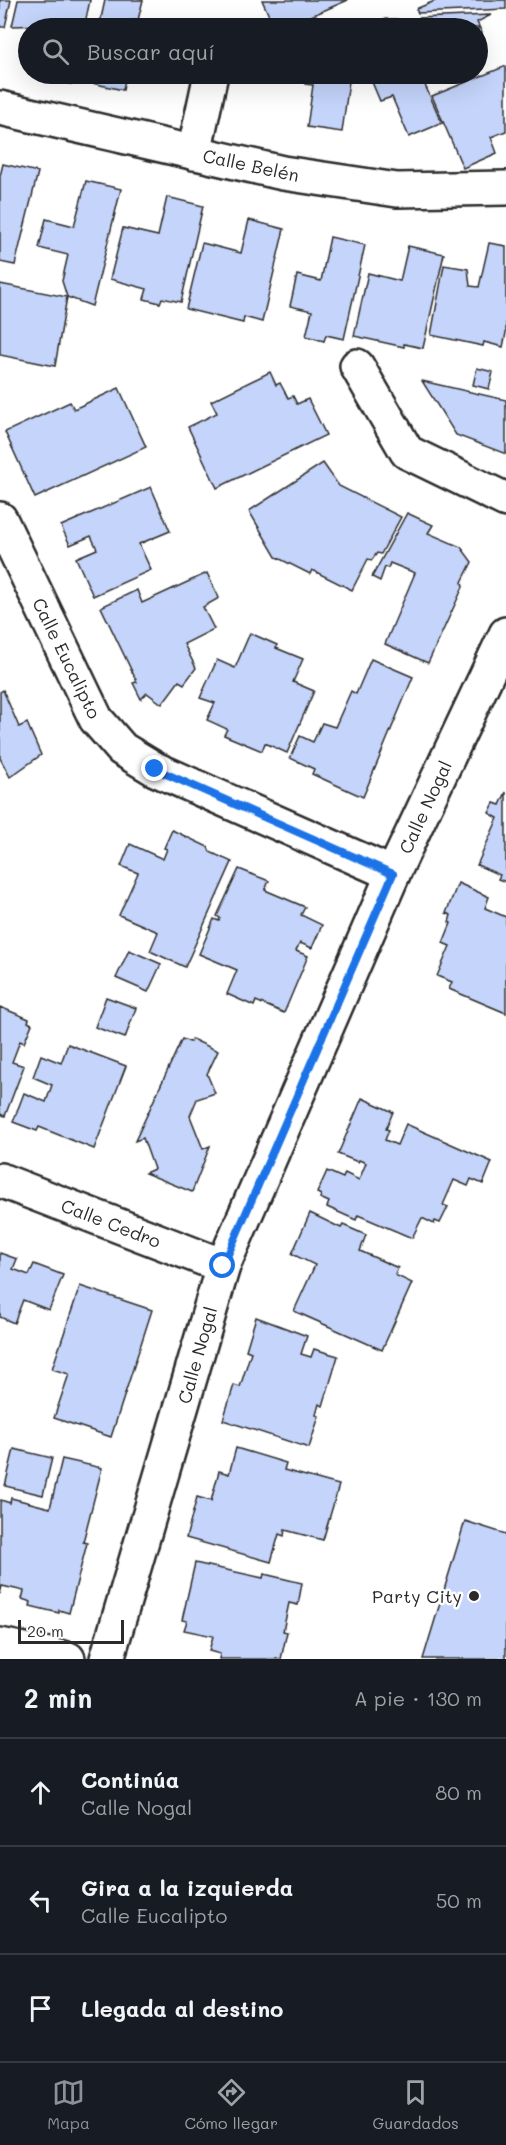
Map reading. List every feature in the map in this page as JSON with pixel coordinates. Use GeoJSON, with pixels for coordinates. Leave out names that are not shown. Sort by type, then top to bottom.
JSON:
{"type":"FeatureCollection","features":[{"type":"Feature","properties":{"kind":"street"},"geometry":{"type":"LineString","coordinates":[[194,153],[209,84]]}},
{"type":"Feature","properties":{"kind":"street","name":"Calle Belén"},"geometry":{"type":"LineString","coordinates":[[0,108],[283,173],[398,190],[506,188]]}},
{"type":"Feature","properties":{"kind":"street"},"geometry":{"type":"LineString","coordinates":[[357,366],[407,453],[506,500]]}},
{"type":"Feature","properties":{"kind":"street","name":"Calle Eucalipto"},"geometry":{"type":"LineString","coordinates":[[0,519],[96,719],[122,749],[155,769],[393,874]]}},
{"type":"Feature","properties":{"kind":"street","name":"Calle Nogal"},"geometry":{"type":"LineString","coordinates":[[107,1659],[223,1266],[393,874],[506,634]]}},
{"type":"Feature","properties":{"kind":"street","name":"Calle Cedro"},"geometry":{"type":"LineString","coordinates":[[0,1180],[223,1266]]}},
{"type":"Feature","properties":{"kind":"street"},"geometry":{"type":"LineString","coordinates":[[0,1644],[68,1659]]}},
{"type":"Feature","properties":{"kind":"building"},"geometry":{"type":"Polygon","coordinates":[[[0,0],[11,0],[5,27],[0,27],[0,0]]]}},
{"type":"Feature","properties":{"kind":"building"},"geometry":{"type":"Polygon","coordinates":[[[18,0],[90,0],[86,18],[18,18],[18,26],[12,26],[18,0]]]}},
{"type":"Feature","properties":{"kind":"building"},"geometry":{"type":"Polygon","coordinates":[[[105,0],[143,0],[138,18],[101,18],[105,0]]]}},
{"type":"Feature","properties":{"kind":"building"},"geometry":{"type":"Polygon","coordinates":[[[262,0],[348,0],[309,17],[270,18],[262,0]]]}},
{"type":"Feature","properties":{"kind":"building"},"geometry":{"type":"Polygon","coordinates":[[[437,0],[506,0],[506,9],[418,13],[416,9],[437,0]]]}},
{"type":"Feature","properties":{"kind":"building"},"geometry":{"type":"Polygon","coordinates":[[[491,15],[485,18],[419,18],[491,15]]]}},
{"type":"Feature","properties":{"kind":"building"},"geometry":{"type":"Polygon","coordinates":[[[506,66],[506,131],[491,137],[497,153],[463,168],[432,96],[462,84],[488,84],[488,73],[506,66]]]}},
{"type":"Feature","properties":{"kind":"building"},"geometry":{"type":"Polygon","coordinates":[[[96,84],[124,84],[123,90],[96,84]]]}},
{"type":"Feature","properties":{"kind":"building"},"geometry":{"type":"Polygon","coordinates":[[[305,84],[349,84],[342,132],[307,127],[313,85],[305,84]]]}},
{"type":"Feature","properties":{"kind":"building"},"geometry":{"type":"Polygon","coordinates":[[[373,84],[424,84],[442,123],[409,137],[392,97],[380,101],[373,84]]]}},
{"type":"Feature","properties":{"kind":"building"},"geometry":{"type":"Polygon","coordinates":[[[3,164],[38,172],[15,265],[0,262],[0,176],[3,164]]]}},
{"type":"Feature","properties":{"kind":"building"},"geometry":{"type":"Polygon","coordinates":[[[86,181],[121,189],[92,306],[67,297],[62,281],[68,255],[39,248],[46,219],[74,226],[86,181]]]}},
{"type":"Feature","properties":{"kind":"building"},"geometry":{"type":"Polygon","coordinates":[[[167,197],[203,206],[181,302],[162,298],[160,303],[144,299],[147,289],[110,279],[123,228],[158,236],[167,197]]]}},
{"type":"Feature","properties":{"kind":"building"},"geometry":{"type":"Polygon","coordinates":[[[249,220],[284,229],[262,322],[244,317],[243,323],[186,309],[202,243],[241,253],[249,220]]]}},
{"type":"Feature","properties":{"kind":"building"},"geometry":{"type":"Polygon","coordinates":[[[330,237],[365,245],[344,339],[326,335],[324,341],[306,336],[312,311],[290,306],[297,275],[321,281],[330,237]]]}},
{"type":"Feature","properties":{"kind":"building"},"geometry":{"type":"Polygon","coordinates":[[[489,243],[506,246],[506,333],[503,347],[484,342],[483,346],[431,335],[444,265],[468,269],[470,286],[479,287],[489,243]]]}},
{"type":"Feature","properties":{"kind":"building"},"geometry":{"type":"Polygon","coordinates":[[[408,246],[444,254],[423,348],[404,344],[404,347],[354,336],[368,273],[400,281],[408,246]]]}},
{"type":"Feature","properties":{"kind":"building"},"geometry":{"type":"Polygon","coordinates":[[[0,284],[67,297],[55,366],[0,355],[0,284]]]}},
{"type":"Feature","properties":{"kind":"building"},"geometry":{"type":"Polygon","coordinates":[[[477,368],[493,372],[489,389],[473,385],[477,368]]]}},
{"type":"Feature","properties":{"kind":"building"},"geometry":{"type":"Polygon","coordinates":[[[270,372],[276,385],[280,383],[288,398],[293,396],[297,404],[308,399],[326,435],[217,488],[188,427],[217,413],[211,401],[270,372]]]}},
{"type":"Feature","properties":{"kind":"building"},"geometry":{"type":"Polygon","coordinates":[[[422,381],[506,400],[506,454],[456,435],[422,381]]]}},
{"type":"Feature","properties":{"kind":"building"},"geometry":{"type":"Polygon","coordinates":[[[119,388],[146,447],[35,498],[5,432],[70,402],[74,409],[119,388]]]}},
{"type":"Feature","properties":{"kind":"building"},"geometry":{"type":"Polygon","coordinates":[[[323,463],[339,486],[401,517],[381,554],[377,553],[372,560],[368,559],[352,590],[312,570],[310,574],[276,557],[249,511],[323,463]]]}},
{"type":"Feature","properties":{"kind":"building"},"geometry":{"type":"Polygon","coordinates":[[[151,487],[170,531],[139,544],[151,570],[93,596],[76,558],[97,549],[91,536],[70,545],[61,526],[151,487]]]}},
{"type":"Feature","properties":{"kind":"building"},"geometry":{"type":"Polygon","coordinates":[[[407,513],[433,525],[428,533],[461,547],[472,562],[428,663],[385,644],[415,573],[390,563],[388,568],[385,567],[380,581],[372,577],[407,513]]]}},
{"type":"Feature","properties":{"kind":"building"},"geometry":{"type":"Polygon","coordinates":[[[207,573],[219,598],[203,607],[214,629],[184,644],[196,668],[184,684],[179,681],[162,704],[147,693],[141,699],[133,683],[137,682],[101,607],[137,590],[142,603],[207,573]]]}},
{"type":"Feature","properties":{"kind":"building"},"geometry":{"type":"Polygon","coordinates":[[[250,633],[277,645],[276,648],[303,659],[293,682],[314,691],[287,753],[265,743],[262,751],[224,735],[227,729],[207,720],[215,703],[200,698],[217,660],[235,668],[250,633]]]}},
{"type":"Feature","properties":{"kind":"building"},"geometry":{"type":"Polygon","coordinates":[[[371,659],[413,677],[363,797],[312,774],[314,769],[290,758],[300,736],[313,742],[322,723],[335,727],[351,691],[356,694],[371,659]]]}},
{"type":"Feature","properties":{"kind":"building"},"geometry":{"type":"Polygon","coordinates":[[[3,690],[19,727],[27,723],[41,755],[10,777],[0,758],[0,692],[3,690]]]}},
{"type":"Feature","properties":{"kind":"building"},"geometry":{"type":"Polygon","coordinates":[[[506,792],[506,882],[498,879],[500,875],[477,865],[498,818],[489,813],[494,803],[500,805],[506,792]]]}},
{"type":"Feature","properties":{"kind":"building"},"geometry":{"type":"Polygon","coordinates":[[[172,830],[208,847],[210,852],[232,862],[185,967],[150,951],[158,932],[119,915],[138,873],[121,866],[130,844],[163,859],[167,849],[164,848],[172,830]]]}},
{"type":"Feature","properties":{"kind":"building"},"geometry":{"type":"Polygon","coordinates":[[[239,869],[269,881],[265,890],[305,907],[301,915],[322,925],[312,948],[300,943],[296,951],[308,956],[284,1013],[256,1001],[254,1006],[227,994],[237,970],[199,954],[214,919],[219,921],[220,918],[217,916],[239,869]]]}},
{"type":"Feature","properties":{"kind":"building"},"geometry":{"type":"Polygon","coordinates":[[[458,883],[489,897],[485,908],[506,917],[506,1013],[449,989],[452,982],[437,976],[450,946],[443,943],[451,923],[449,922],[451,915],[446,913],[458,883]]]}},
{"type":"Feature","properties":{"kind":"building"},"geometry":{"type":"Polygon","coordinates":[[[129,950],[161,964],[148,992],[116,978],[129,950]]]}},
{"type":"Feature","properties":{"kind":"building"},"geometry":{"type":"Polygon","coordinates":[[[106,997],[136,1008],[125,1038],[95,1027],[106,997]]]}},
{"type":"Feature","properties":{"kind":"building"},"geometry":{"type":"Polygon","coordinates":[[[0,1007],[29,1019],[28,1022],[32,1024],[24,1043],[20,1041],[12,1062],[24,1066],[5,1116],[0,1114],[0,1007]]]}},
{"type":"Feature","properties":{"kind":"building"},"geometry":{"type":"Polygon","coordinates":[[[182,1039],[190,1042],[192,1039],[218,1051],[207,1074],[215,1093],[197,1099],[190,1116],[203,1149],[210,1146],[192,1192],[145,1173],[154,1169],[143,1138],[135,1141],[182,1039]]]}},
{"type":"Feature","properties":{"kind":"building"},"geometry":{"type":"Polygon","coordinates":[[[68,1044],[126,1066],[94,1149],[39,1127],[37,1131],[13,1122],[24,1093],[46,1102],[52,1085],[33,1077],[41,1055],[61,1063],[68,1044]]]}},
{"type":"Feature","properties":{"kind":"building"},"geometry":{"type":"Polygon","coordinates":[[[362,1098],[393,1112],[386,1129],[389,1130],[385,1140],[397,1145],[406,1124],[492,1162],[483,1184],[471,1179],[468,1186],[454,1180],[443,1205],[448,1207],[440,1223],[435,1221],[434,1224],[422,1218],[412,1238],[358,1215],[356,1220],[327,1207],[329,1202],[320,1198],[321,1195],[317,1193],[327,1171],[343,1178],[345,1173],[359,1180],[366,1163],[338,1154],[362,1098]]]}},
{"type":"Feature","properties":{"kind":"building"},"geometry":{"type":"Polygon","coordinates":[[[310,1213],[341,1228],[343,1225],[366,1235],[360,1251],[398,1268],[395,1275],[412,1283],[382,1350],[294,1311],[315,1265],[292,1254],[310,1213]]]}},
{"type":"Feature","properties":{"kind":"building"},"geometry":{"type":"Polygon","coordinates":[[[0,1253],[17,1259],[13,1269],[29,1275],[34,1264],[63,1275],[49,1310],[23,1300],[14,1323],[0,1317],[0,1253]]]}},
{"type":"Feature","properties":{"kind":"building"},"geometry":{"type":"Polygon","coordinates":[[[80,1286],[152,1310],[111,1437],[54,1418],[69,1374],[52,1369],[80,1286]]]}},
{"type":"Feature","properties":{"kind":"building"},"geometry":{"type":"Polygon","coordinates":[[[256,1317],[307,1336],[301,1354],[311,1357],[314,1349],[338,1356],[323,1406],[319,1404],[316,1415],[319,1416],[309,1448],[223,1420],[234,1385],[240,1387],[251,1352],[246,1350],[256,1317]]]}},
{"type":"Feature","properties":{"kind":"building"},"geometry":{"type":"Polygon","coordinates":[[[236,1448],[286,1463],[284,1470],[339,1485],[323,1540],[285,1530],[284,1536],[279,1534],[271,1562],[186,1538],[197,1497],[211,1501],[219,1471],[229,1474],[236,1448]]]}},
{"type":"Feature","properties":{"kind":"building"},"geometry":{"type":"Polygon","coordinates":[[[14,1449],[52,1458],[43,1495],[5,1486],[14,1449]]]}},
{"type":"Feature","properties":{"kind":"building"},"geometry":{"type":"Polygon","coordinates":[[[62,1459],[102,1468],[83,1542],[87,1543],[69,1613],[30,1606],[31,1602],[22,1599],[24,1591],[2,1586],[0,1594],[1,1500],[10,1503],[11,1498],[50,1508],[62,1459]]]}},
{"type":"Feature","properties":{"kind":"building","name":"Party City"},"geometry":{"type":"Polygon","coordinates":[[[465,1521],[506,1534],[506,1659],[423,1659],[465,1521]]]}},
{"type":"Feature","properties":{"kind":"building"},"geometry":{"type":"Polygon","coordinates":[[[195,1563],[263,1578],[264,1574],[302,1583],[298,1605],[289,1603],[283,1631],[287,1632],[281,1659],[219,1659],[220,1654],[209,1651],[213,1636],[184,1630],[187,1621],[182,1620],[195,1563]]]}},
{"type":"Feature","properties":{"kind":"place","name":"Party City"},"geometry":{"type":"Point","coordinates":[474,1596]}},
{"type":"Feature","properties":{"kind":"route"},"geometry":{"type":"LineString","coordinates":[[155,769],[393,874],[223,1266]]}}]}
